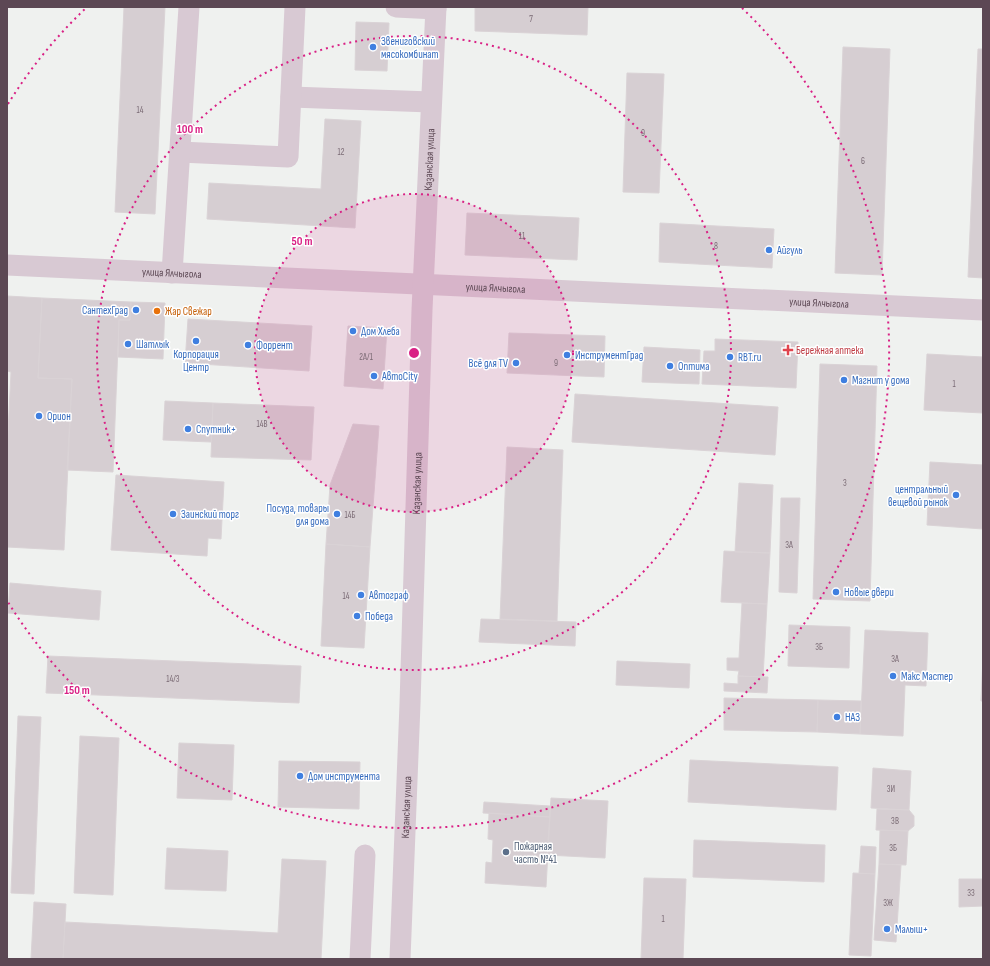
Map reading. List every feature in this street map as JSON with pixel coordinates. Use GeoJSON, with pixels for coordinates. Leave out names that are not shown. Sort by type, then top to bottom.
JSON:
{"type":"FeatureCollection","features":[{"type":"Feature","properties":{"kind":"street"},"geometry":{"type":"LineString","coordinates":[[172,273],[189,7]]}},
{"type":"Feature","properties":{"kind":"street"},"geometry":{"type":"LineString","coordinates":[[180,152],[288,157],[295,7]]}},
{"type":"Feature","properties":{"kind":"street"},"geometry":{"type":"LineString","coordinates":[[396,7],[436,8]]}},
{"type":"Feature","properties":{"kind":"street","name":"Казанская улица"},"geometry":{"type":"LineString","coordinates":[[400,959],[410,704],[423,284],[436,8]]}},
{"type":"Feature","properties":{"kind":"street"},"geometry":{"type":"LineString","coordinates":[[291,97],[431,102]]}},
{"type":"Feature","properties":{"kind":"street","name":"улица Ялчыгола"},"geometry":{"type":"LineString","coordinates":[[7,265],[983,310]]}},
{"type":"Feature","properties":{"kind":"street"},"geometry":{"type":"LineString","coordinates":[[360,959],[365,855]]}},
{"type":"Feature","properties":{"kind":"building"},"geometry":{"type":"Polygon","coordinates":[[[124,7],[165,7],[155,214],[115,212],[124,7]]]}},
{"type":"Feature","properties":{"kind":"building"},"geometry":{"type":"Polygon","coordinates":[[[475,7],[588,7],[587,35],[475,31],[475,7]]]}},
{"type":"Feature","properties":{"kind":"building"},"geometry":{"type":"Polygon","coordinates":[[[356,22],[389,23],[387,71],[355,70],[356,22]]]}},
{"type":"Feature","properties":{"kind":"building"},"geometry":{"type":"Polygon","coordinates":[[[843,47],[890,49],[882,275],[835,273],[843,47]]]}},
{"type":"Feature","properties":{"kind":"building"},"geometry":{"type":"Polygon","coordinates":[[[978,49],[983,49],[983,278],[968,277],[978,49]]]}},
{"type":"Feature","properties":{"kind":"building"},"geometry":{"type":"Polygon","coordinates":[[[627,73],[664,74],[659,193],[623,192],[627,73]]]}},
{"type":"Feature","properties":{"kind":"building"},"geometry":{"type":"Polygon","coordinates":[[[325,119],[361,121],[355,228],[207,219],[209,183],[321,189],[325,119]]]}},
{"type":"Feature","properties":{"kind":"building"},"geometry":{"type":"Polygon","coordinates":[[[467,213],[579,218],[577,260],[465,255],[467,213]]]}},
{"type":"Feature","properties":{"kind":"building"},"geometry":{"type":"Polygon","coordinates":[[[660,223],[774,229],[772,268],[659,262],[660,223]]]}},
{"type":"Feature","properties":{"kind":"building","name":"Орион"},"geometry":{"type":"Polygon","coordinates":[[[7,296],[42,298],[38,378],[72,379],[64,550],[7,547],[7,453],[11,372],[7,371],[7,296]]]}},
{"type":"Feature","properties":{"kind":"building"},"geometry":{"type":"Polygon","coordinates":[[[42,298],[131,302],[130,320],[119,320],[113,472],[67,470],[72,379],[38,378],[42,298]]]}},
{"type":"Feature","properties":{"kind":"building"},"geometry":{"type":"Polygon","coordinates":[[[131,302],[165,303],[163,359],[118,357],[119,320],[130,320],[131,302]]]}},
{"type":"Feature","properties":{"kind":"building","name":"Форрент"},"geometry":{"type":"Polygon","coordinates":[[[188,319],[312,326],[309,371],[185,363],[188,319]]]}},
{"type":"Feature","properties":{"kind":"building"},"geometry":{"type":"Polygon","coordinates":[[[348,326],[387,328],[383,389],[344,386],[348,326]]]}},
{"type":"Feature","properties":{"kind":"building"},"geometry":{"type":"Polygon","coordinates":[[[509,333],[605,336],[604,377],[507,373],[509,333]]]}},
{"type":"Feature","properties":{"kind":"building"},"geometry":{"type":"Polygon","coordinates":[[[715,339],[798,342],[796,388],[702,384],[704,351],[715,351],[715,339]]]}},
{"type":"Feature","properties":{"kind":"building"},"geometry":{"type":"Polygon","coordinates":[[[644,347],[700,350],[699,384],[642,382],[644,347]]]}},
{"type":"Feature","properties":{"kind":"building"},"geometry":{"type":"Polygon","coordinates":[[[927,354],[983,357],[983,413],[924,410],[927,354]]]}},
{"type":"Feature","properties":{"kind":"building"},"geometry":{"type":"Polygon","coordinates":[[[820,364],[877,366],[870,601],[813,599],[820,364]]]}},
{"type":"Feature","properties":{"kind":"building"},"geometry":{"type":"Polygon","coordinates":[[[575,394],[778,407],[775,455],[572,442],[575,394]]]}},
{"type":"Feature","properties":{"kind":"building"},"geometry":{"type":"Polygon","coordinates":[[[165,401],[213,403],[211,442],[163,440],[165,401]]]}},
{"type":"Feature","properties":{"kind":"building"},"geometry":{"type":"Polygon","coordinates":[[[213,403],[314,407],[311,460],[211,457],[213,403]]]}},
{"type":"Feature","properties":{"kind":"building"},"geometry":{"type":"Polygon","coordinates":[[[353,424],[379,426],[370,547],[326,544],[330,485],[353,424]]]}},
{"type":"Feature","properties":{"kind":"building"},"geometry":{"type":"Polygon","coordinates":[[[507,447],[563,450],[557,621],[500,619],[507,447]]]}},
{"type":"Feature","properties":{"kind":"building","name":"центральный вещевой рынок"},"geometry":{"type":"Polygon","coordinates":[[[930,462],[983,465],[983,529],[927,525],[930,462]]]}},
{"type":"Feature","properties":{"kind":"building"},"geometry":{"type":"Polygon","coordinates":[[[116,475],[224,482],[221,539],[208,538],[207,556],[111,550],[116,475]]]}},
{"type":"Feature","properties":{"kind":"building"},"geometry":{"type":"Polygon","coordinates":[[[739,483],[773,485],[770,553],[735,552],[739,483]]]}},
{"type":"Feature","properties":{"kind":"building"},"geometry":{"type":"Polygon","coordinates":[[[781,498],[800,498],[797,593],[779,592],[781,498]]]}},
{"type":"Feature","properties":{"kind":"building"},"geometry":{"type":"Polygon","coordinates":[[[326,544],[370,547],[364,648],[321,646],[326,544]]]}},
{"type":"Feature","properties":{"kind":"building"},"geometry":{"type":"Polygon","coordinates":[[[724,551],[770,553],[767,604],[721,602],[724,551]]]}},
{"type":"Feature","properties":{"kind":"building"},"geometry":{"type":"Polygon","coordinates":[[[10,583],[101,591],[99,620],[8,613],[10,583]]]}},
{"type":"Feature","properties":{"kind":"building"},"geometry":{"type":"Polygon","coordinates":[[[742,603],[767,604],[763,677],[738,676],[739,671],[727,670],[727,658],[739,658],[742,603]]]}},
{"type":"Feature","properties":{"kind":"building"},"geometry":{"type":"Polygon","coordinates":[[[481,619],[576,622],[575,646],[479,642],[481,619]]]}},
{"type":"Feature","properties":{"kind":"building"},"geometry":{"type":"Polygon","coordinates":[[[789,625],[850,627],[849,668],[788,666],[789,625]]]}},
{"type":"Feature","properties":{"kind":"building"},"geometry":{"type":"Polygon","coordinates":[[[865,630],[928,633],[926,686],[905,685],[903,736],[860,734],[865,630]]]}},
{"type":"Feature","properties":{"kind":"building"},"geometry":{"type":"Polygon","coordinates":[[[48,656],[301,666],[299,703],[46,693],[48,656]]]}},
{"type":"Feature","properties":{"kind":"building"},"geometry":{"type":"Polygon","coordinates":[[[983,658],[983,701],[981,701],[983,658]]]}},
{"type":"Feature","properties":{"kind":"building"},"geometry":{"type":"Polygon","coordinates":[[[617,661],[690,664],[689,688],[616,685],[617,661]]]}},
{"type":"Feature","properties":{"kind":"building"},"geometry":{"type":"Polygon","coordinates":[[[738,676],[768,677],[767,693],[724,691],[724,683],[738,684],[738,676]]]}},
{"type":"Feature","properties":{"kind":"building"},"geometry":{"type":"Polygon","coordinates":[[[724,698],[818,700],[817,732],[724,730],[724,698]]]}},
{"type":"Feature","properties":{"kind":"building"},"geometry":{"type":"Polygon","coordinates":[[[818,700],[861,701],[860,734],[817,732],[818,700]]]}},
{"type":"Feature","properties":{"kind":"building"},"geometry":{"type":"Polygon","coordinates":[[[18,716],[41,717],[34,894],[11,893],[18,716]]]}},
{"type":"Feature","properties":{"kind":"building"},"geometry":{"type":"Polygon","coordinates":[[[80,736],[119,738],[113,895],[74,893],[80,736]]]}},
{"type":"Feature","properties":{"kind":"building"},"geometry":{"type":"Polygon","coordinates":[[[179,743],[234,745],[232,800],[177,798],[179,743]]]}},
{"type":"Feature","properties":{"kind":"building"},"geometry":{"type":"Polygon","coordinates":[[[690,760],[838,767],[836,810],[688,802],[690,760]]]}},
{"type":"Feature","properties":{"kind":"building"},"geometry":{"type":"Polygon","coordinates":[[[279,761],[360,762],[359,809],[278,807],[279,761]]]}},
{"type":"Feature","properties":{"kind":"building"},"geometry":{"type":"Polygon","coordinates":[[[873,768],[911,771],[909,810],[871,808],[873,768]]]}},
{"type":"Feature","properties":{"kind":"building"},"geometry":{"type":"Polygon","coordinates":[[[551,798],[608,801],[605,858],[547,855],[551,798]]]}},
{"type":"Feature","properties":{"kind":"building"},"geometry":{"type":"Polygon","coordinates":[[[484,802],[550,806],[550,817],[483,813],[484,802]]]}},
{"type":"Feature","properties":{"kind":"building"},"geometry":{"type":"Polygon","coordinates":[[[877,809],[909,810],[914,816],[914,826],[908,831],[876,830],[877,809]]]}},
{"type":"Feature","properties":{"kind":"building"},"geometry":{"type":"Polygon","coordinates":[[[489,813],[550,817],[546,887],[485,883],[486,862],[492,863],[493,840],[488,839],[489,813]]]}},
{"type":"Feature","properties":{"kind":"building"},"geometry":{"type":"Polygon","coordinates":[[[880,830],[908,831],[906,865],[879,864],[880,830]]]}},
{"type":"Feature","properties":{"kind":"building"},"geometry":{"type":"Polygon","coordinates":[[[694,840],[825,845],[824,882],[693,877],[694,840]]]}},
{"type":"Feature","properties":{"kind":"building"},"geometry":{"type":"Polygon","coordinates":[[[861,846],[876,847],[875,874],[859,873],[861,846]]]}},
{"type":"Feature","properties":{"kind":"building"},"geometry":{"type":"Polygon","coordinates":[[[167,848],[228,851],[226,891],[165,889],[167,848]]]}},
{"type":"Feature","properties":{"kind":"building"},"geometry":{"type":"Polygon","coordinates":[[[282,859],[326,861],[321,959],[63,959],[65,922],[278,933],[282,859]]]}},
{"type":"Feature","properties":{"kind":"building"},"geometry":{"type":"Polygon","coordinates":[[[879,864],[901,865],[896,942],[874,940],[879,864]]]}},
{"type":"Feature","properties":{"kind":"building"},"geometry":{"type":"Polygon","coordinates":[[[853,873],[875,874],[871,956],[849,955],[853,873]]]}},
{"type":"Feature","properties":{"kind":"building"},"geometry":{"type":"Polygon","coordinates":[[[644,878],[686,879],[683,959],[641,959],[644,878]]]}},
{"type":"Feature","properties":{"kind":"building"},"geometry":{"type":"Polygon","coordinates":[[[959,879],[983,879],[983,906],[959,907],[959,879]]]}},
{"type":"Feature","properties":{"kind":"building"},"geometry":{"type":"Polygon","coordinates":[[[34,902],[66,904],[63,959],[31,959],[34,902]]]}},
{"type":"Feature","properties":{"kind":"place","name":"Звениговский мясокомбинат"},"geometry":{"type":"Point","coordinates":[373,47]}},
{"type":"Feature","properties":{"kind":"place","name":"Айгуль"},"geometry":{"type":"Point","coordinates":[769,250]}},
{"type":"Feature","properties":{"kind":"place","name":"СантехГрад"},"geometry":{"type":"Point","coordinates":[136,310]}},
{"type":"Feature","properties":{"kind":"place","name":"Жар Свежар"},"geometry":{"type":"Point","coordinates":[157,311]}},
{"type":"Feature","properties":{"kind":"place","name":"Дом Хлеба"},"geometry":{"type":"Point","coordinates":[353,331]}},
{"type":"Feature","properties":{"kind":"place","name":"Корпорация Центр"},"geometry":{"type":"Point","coordinates":[196,341]}},
{"type":"Feature","properties":{"kind":"place","name":"Шатлык"},"geometry":{"type":"Point","coordinates":[128,344]}},
{"type":"Feature","properties":{"kind":"place","name":"Форрент"},"geometry":{"type":"Point","coordinates":[248,345]}},
{"type":"Feature","properties":{"kind":"place","name":"Бережная аптека"},"geometry":{"type":"Point","coordinates":[788,350]}},
{"type":"Feature","properties":{"kind":"place","name":"ИнструментГрад"},"geometry":{"type":"Point","coordinates":[567,355]}},
{"type":"Feature","properties":{"kind":"place","name":"RBT.ru"},"geometry":{"type":"Point","coordinates":[730,357]}},
{"type":"Feature","properties":{"kind":"place","name":"Всё для TV"},"geometry":{"type":"Point","coordinates":[516,363]}},
{"type":"Feature","properties":{"kind":"place","name":"Оптима"},"geometry":{"type":"Point","coordinates":[670,366]}},
{"type":"Feature","properties":{"kind":"place","name":"АвтоCity"},"geometry":{"type":"Point","coordinates":[374,376]}},
{"type":"Feature","properties":{"kind":"place","name":"Магнит у дома"},"geometry":{"type":"Point","coordinates":[844,380]}},
{"type":"Feature","properties":{"kind":"place","name":"Орион"},"geometry":{"type":"Point","coordinates":[39,416]}},
{"type":"Feature","properties":{"kind":"place","name":"Спутник+"},"geometry":{"type":"Point","coordinates":[188,429]}},
{"type":"Feature","properties":{"kind":"place","name":"центральный вещевой рынок"},"geometry":{"type":"Point","coordinates":[956,495]}},
{"type":"Feature","properties":{"kind":"place","name":"Заинский торг"},"geometry":{"type":"Point","coordinates":[173,514]}},
{"type":"Feature","properties":{"kind":"place","name":"Посуда, товары для дома"},"geometry":{"type":"Point","coordinates":[337,514]}},
{"type":"Feature","properties":{"kind":"place","name":"Новые двери"},"geometry":{"type":"Point","coordinates":[836,592]}},
{"type":"Feature","properties":{"kind":"place","name":"Автограф"},"geometry":{"type":"Point","coordinates":[361,595]}},
{"type":"Feature","properties":{"kind":"place","name":"Победа"},"geometry":{"type":"Point","coordinates":[357,616]}},
{"type":"Feature","properties":{"kind":"place","name":"Макс Мастер"},"geometry":{"type":"Point","coordinates":[893,676]}},
{"type":"Feature","properties":{"kind":"place","name":"НАЗ"},"geometry":{"type":"Point","coordinates":[837,717]}},
{"type":"Feature","properties":{"kind":"place","name":"Дом инструмента"},"geometry":{"type":"Point","coordinates":[300,776]}},
{"type":"Feature","properties":{"kind":"place","name":"Пожарная часть №41"},"geometry":{"type":"Point","coordinates":[506,852]}},
{"type":"Feature","properties":{"kind":"place","name":"Малыш+"},"geometry":{"type":"Point","coordinates":[887,929]}}]}
